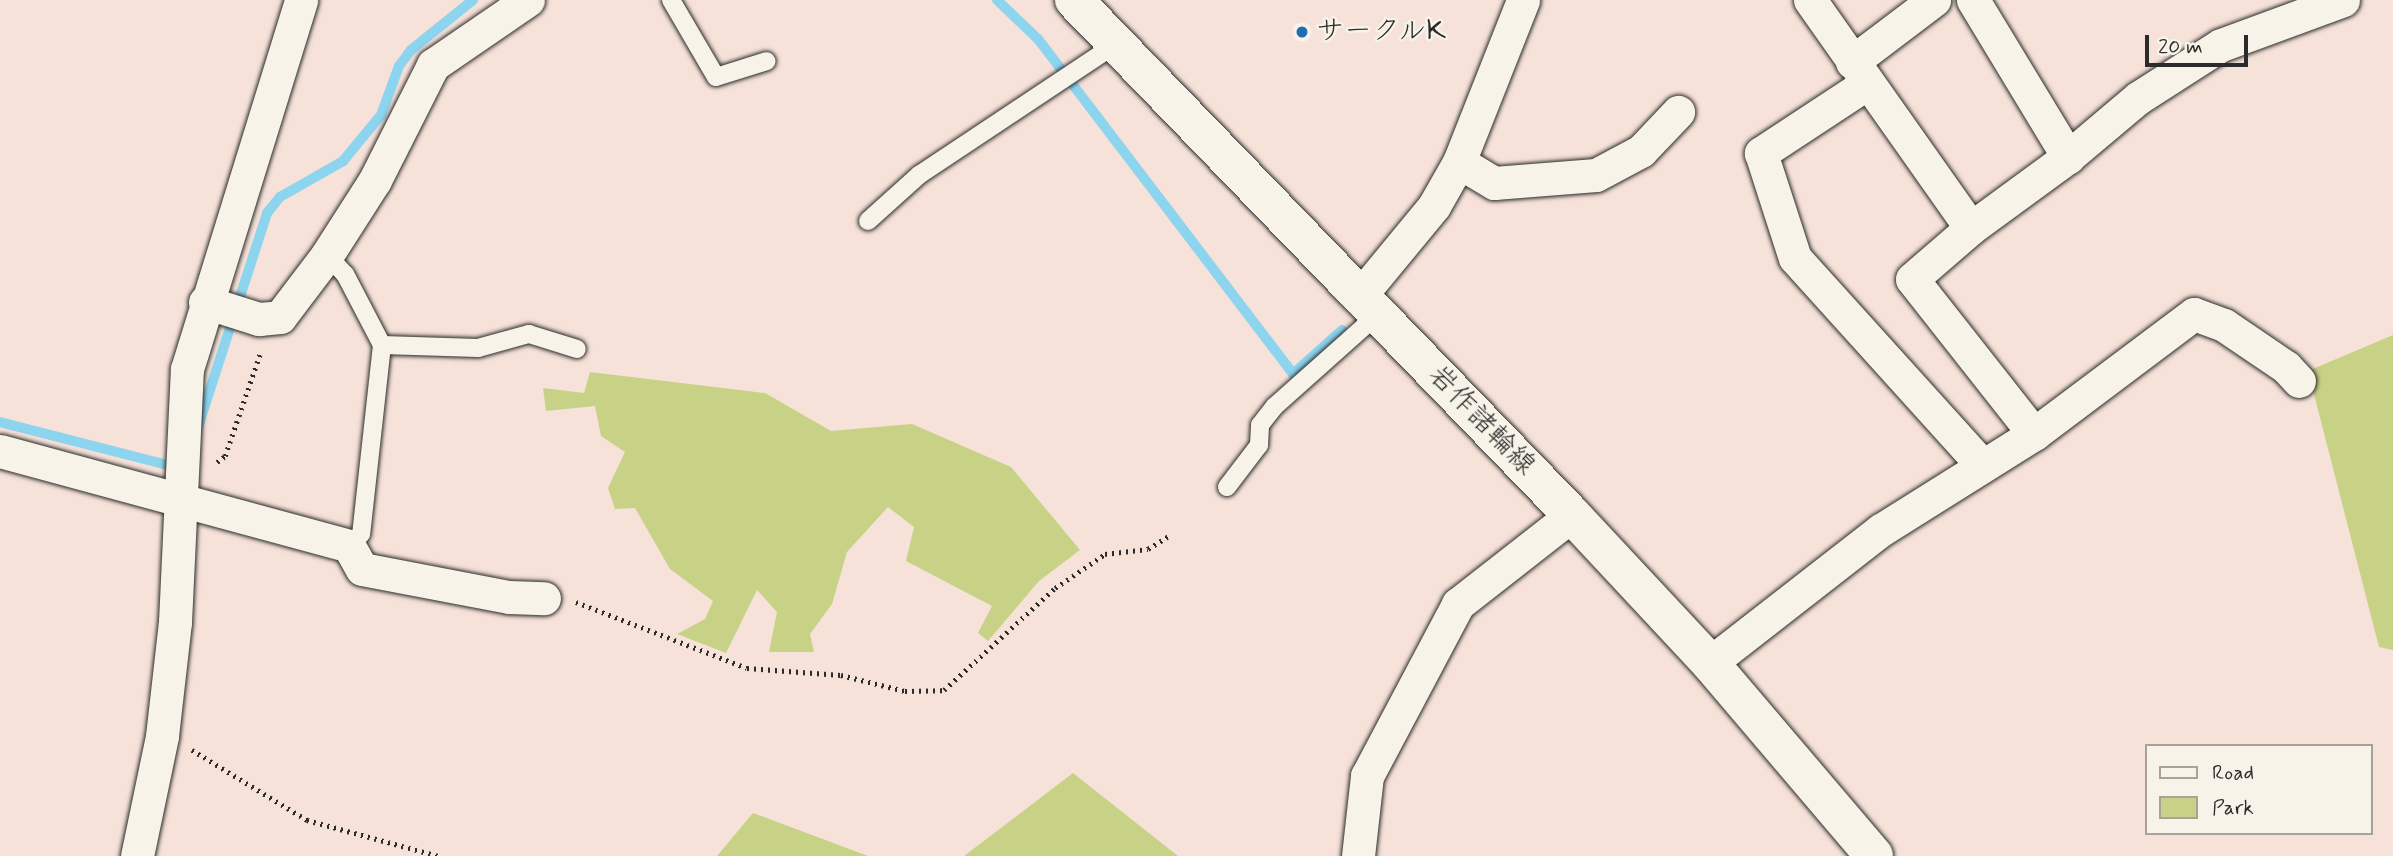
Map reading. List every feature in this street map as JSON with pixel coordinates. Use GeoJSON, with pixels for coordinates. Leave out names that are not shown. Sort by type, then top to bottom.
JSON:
{"type":"FeatureCollection","features":[{"type":"Feature","properties":{"kind":"main road","name":"岩作諸輪線"},"geometry":{"type":"LineString","coordinates":[[1074,0],[1572,515],[1710,663],[1874,856]]}},
{"type":"Feature","properties":{"kind":"street"},"geometry":{"type":"LineString","coordinates":[[137,856],[160,743],[175,622],[187,369],[205,302],[301,0]]}},
{"type":"Feature","properties":{"kind":"street"},"geometry":{"type":"LineString","coordinates":[[205,302],[268,318],[280,317],[327,255],[375,180],[433,65],[528,0]]}},
{"type":"Feature","properties":{"kind":"street"},"geometry":{"type":"LineString","coordinates":[[1368,306],[1434,206],[1459,162],[1523,0]]}},
{"type":"Feature","properties":{"kind":"street"},"geometry":{"type":"LineString","coordinates":[[1810,0],[1971,228]]}},
{"type":"Feature","properties":{"kind":"street"},"geometry":{"type":"LineString","coordinates":[[1934,0],[1859,73],[1761,153],[1795,258],[1983,466]]}},
{"type":"Feature","properties":{"kind":"street"},"geometry":{"type":"LineString","coordinates":[[1973,0],[2068,157]]}},
{"type":"Feature","properties":{"kind":"street"},"geometry":{"type":"LineString","coordinates":[[2034,434],[1912,279],[1971,228],[2068,157],[2138,98],[2221,45],[2343,0]]}},
{"type":"Feature","properties":{"kind":"street"},"geometry":{"type":"LineString","coordinates":[[1459,162],[1494,183],[1596,175],[1641,151],[1678,111]]}},
{"type":"Feature","properties":{"kind":"street"},"geometry":{"type":"LineString","coordinates":[[1710,663],[1881,530],[2034,434],[2194,314],[2224,325],[2286,367],[2299,381]]}},
{"type":"Feature","properties":{"kind":"street"},"geometry":{"type":"LineString","coordinates":[[0,451],[349,546],[362,569],[509,597],[544,598]]}},
{"type":"Feature","properties":{"kind":"street"},"geometry":{"type":"LineString","coordinates":[[1358,856],[1367,776],[1458,604],[1572,515]]}},
{"type":"Feature","properties":{"kind":"lane"},"geometry":{"type":"LineString","coordinates":[[671,0],[716,77],[766,61]]}},
{"type":"Feature","properties":{"kind":"lane"},"geometry":{"type":"LineString","coordinates":[[868,221],[919,175],[1116,44]]}},
{"type":"Feature","properties":{"kind":"lane"},"geometry":{"type":"LineString","coordinates":[[327,255],[345,274],[382,345],[361,534],[349,546]]}},
{"type":"Feature","properties":{"kind":"lane"},"geometry":{"type":"LineString","coordinates":[[1227,487],[1259,445],[1260,425],[1275,405],[1368,306]]}},
{"type":"Feature","properties":{"kind":"lane"},"geometry":{"type":"LineString","coordinates":[[382,345],[478,348],[529,334],[577,349]]}},
{"type":"Feature","properties":{"kind":"path"},"geometry":{"type":"LineString","coordinates":[[208,468],[225,456],[249,393],[268,318]]}},
{"type":"Feature","properties":{"kind":"path"},"geometry":{"type":"LineString","coordinates":[[544,598],[570,600],[747,668],[841,675],[905,691],[944,690],[1055,588],[1105,554],[1148,549],[1170,535]]}},
{"type":"Feature","properties":{"kind":"path"},"geometry":{"type":"LineString","coordinates":[[160,743],[200,752],[307,820],[439,856]]}},
{"type":"Feature","properties":{"kind":"green space"},"geometry":{"type":"Polygon","coordinates":[[[2393,335],[2393,650],[2379,647],[2308,371],[2393,335]]]}},
{"type":"Feature","properties":{"kind":"green space"},"geometry":{"type":"Polygon","coordinates":[[[590,372],[765,393],[831,431],[912,424],[1011,467],[1080,550],[1039,581],[988,641],[978,633],[992,606],[906,561],[914,527],[888,507],[847,552],[832,604],[810,634],[814,652],[769,652],[777,612],[757,590],[726,653],[677,634],[705,619],[713,601],[670,569],[635,508],[615,509],[608,488],[625,452],[601,436],[595,406],[546,411],[543,388],[584,393],[590,372]]]}},
{"type":"Feature","properties":{"kind":"green space"},"geometry":{"type":"Polygon","coordinates":[[[1073,773],[1178,856],[964,856],[1073,773]]]}},
{"type":"Feature","properties":{"kind":"green space"},"geometry":{"type":"Polygon","coordinates":[[[753,813],[868,856],[717,856],[753,813]]]}},
{"type":"Feature","properties":{"kind":"waterway"},"geometry":{"type":"LineString","coordinates":[[197,430],[267,213],[280,197],[343,161],[381,115],[399,66],[411,50],[473,0]]}},
{"type":"Feature","properties":{"kind":"waterway"},"geometry":{"type":"LineString","coordinates":[[997,0],[1038,39],[1293,374],[1342,330]]}},
{"type":"Feature","properties":{"kind":"waterway"},"geometry":{"type":"LineString","coordinates":[[0,422],[179,468]]}},
{"type":"Feature","properties":{"kind":"place","name":"サークルK"},"geometry":{"type":"Point","coordinates":[1302,32]}}]}
